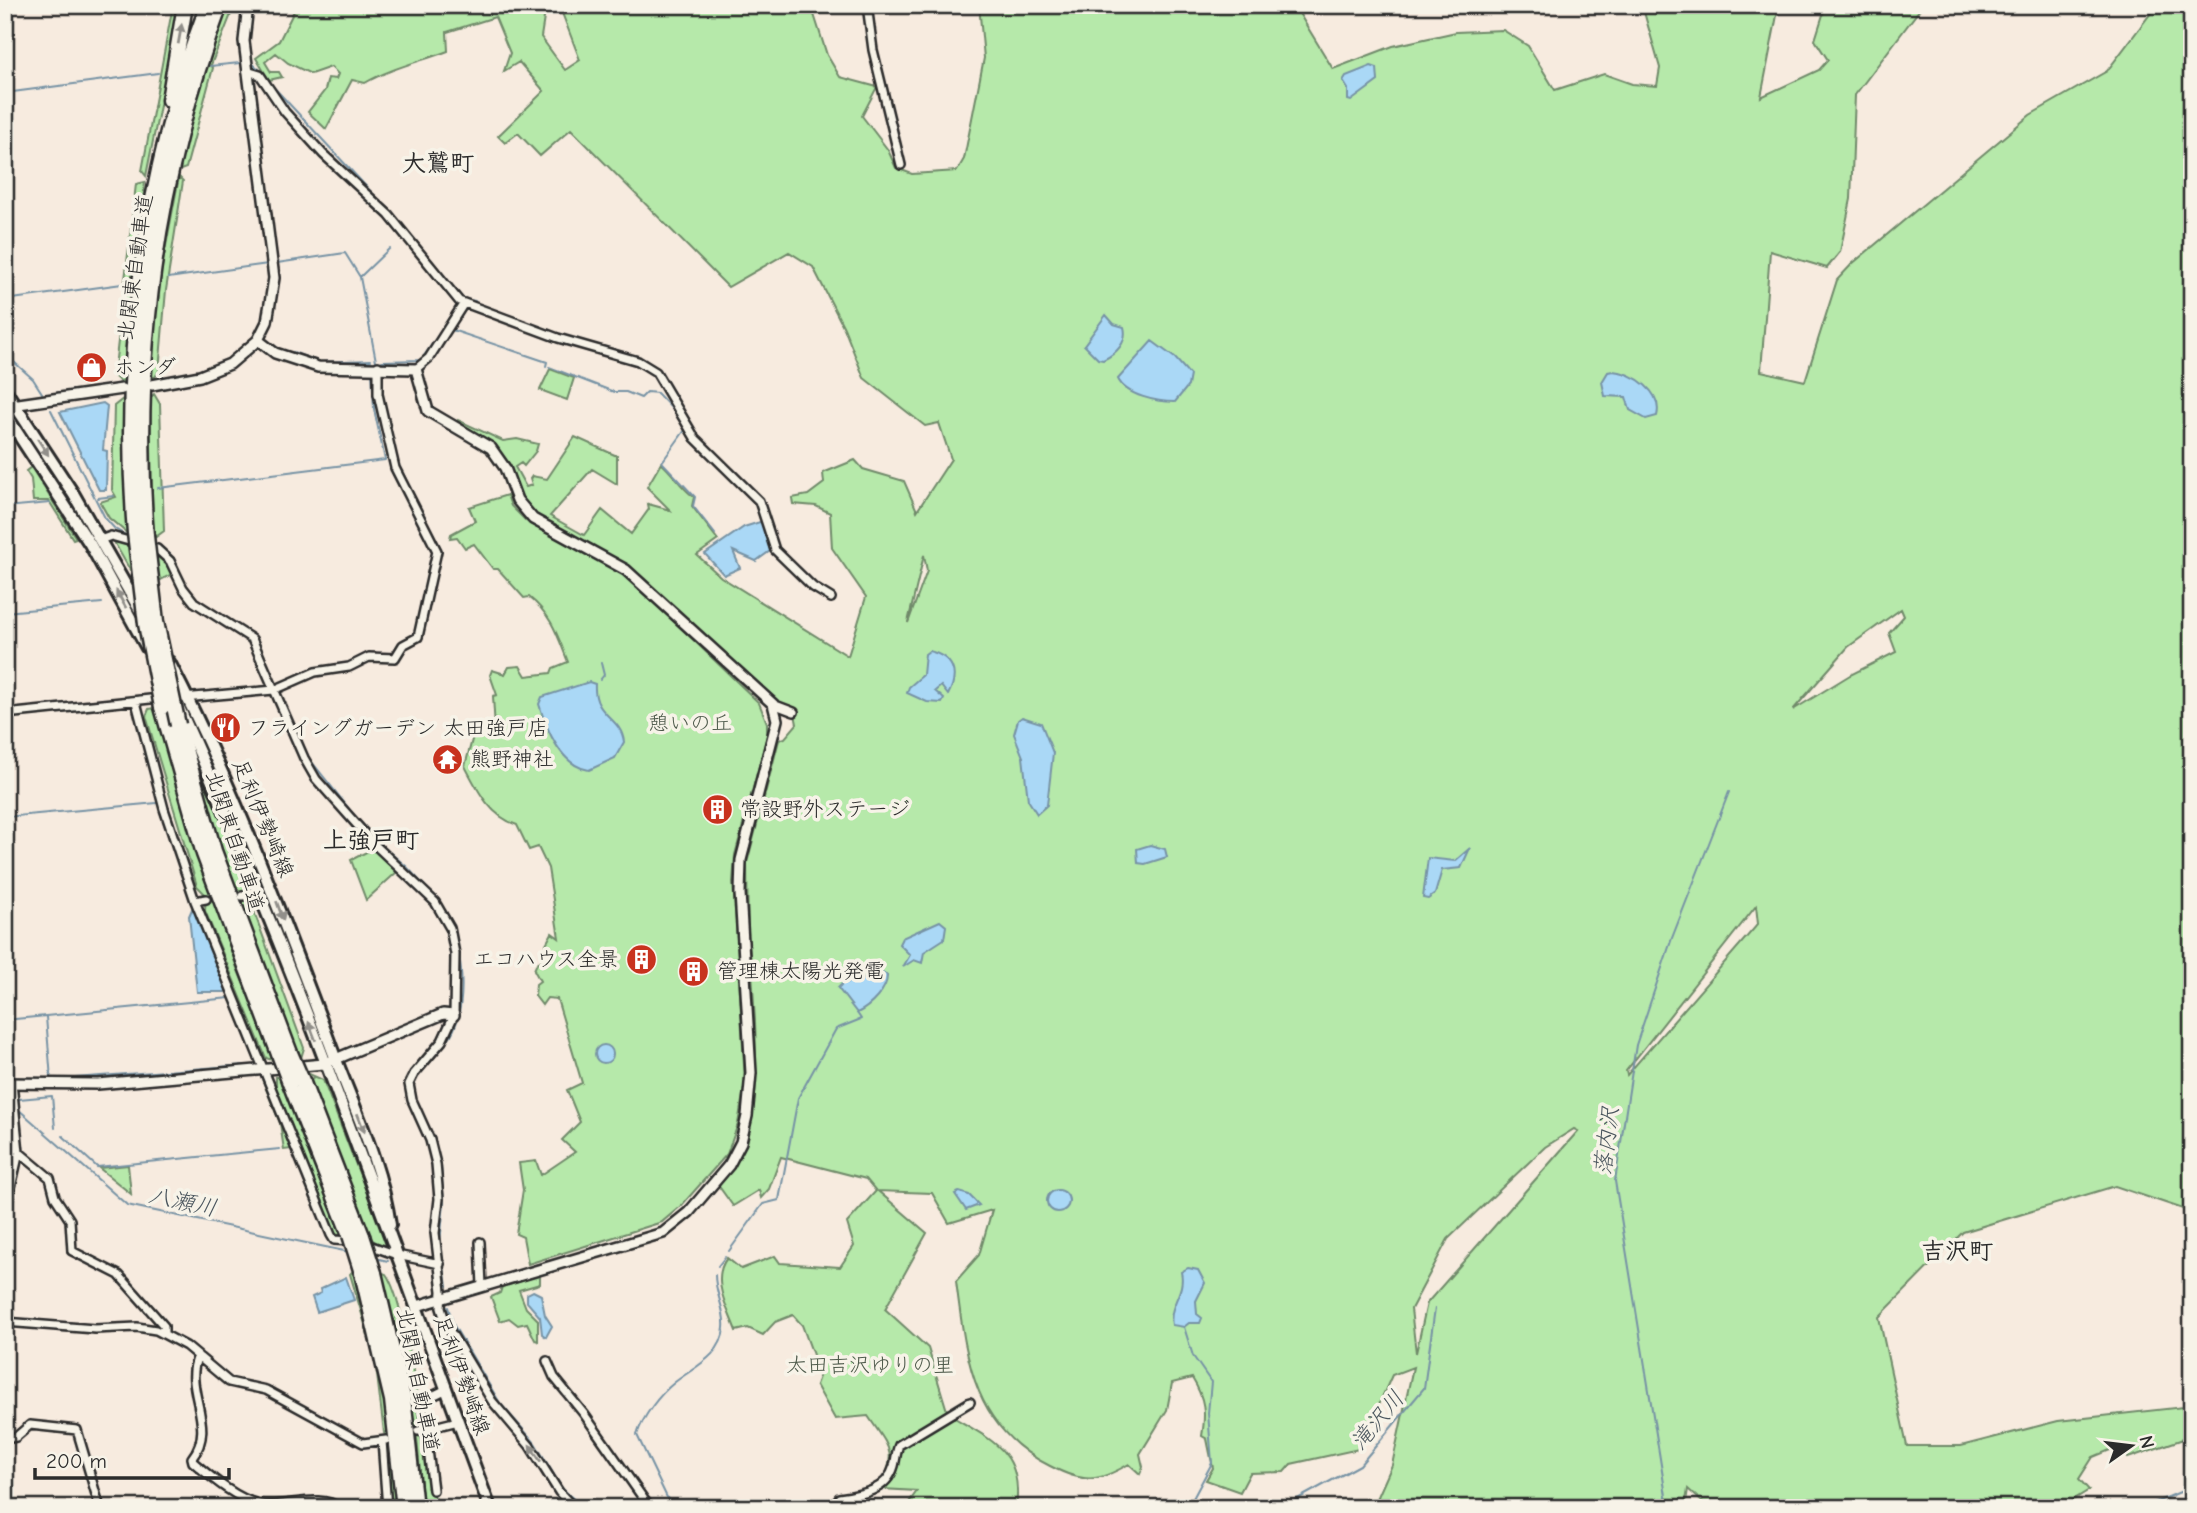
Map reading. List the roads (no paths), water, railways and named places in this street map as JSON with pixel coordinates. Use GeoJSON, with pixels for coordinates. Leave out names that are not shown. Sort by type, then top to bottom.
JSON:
{"type":"FeatureCollection","features":[{"type":"Feature","properties":{"kind":"highway"},"geometry":{"type":"LineString","coordinates":[[153,199],[185,5]]}},
{"type":"Feature","properties":{"kind":"highway","name":"北関東自動車道"},"geometry":{"type":"LineString","coordinates":[[208,5],[178,95],[153,199],[137,299],[130,438],[146,624],[162,708],[204,854],[356,1236],[368,1273],[403,1397],[415,1508]]}},
{"type":"Feature","properties":{"kind":"highway","name":"北関東自動車道"},"geometry":{"type":"LineString","coordinates":[[220,5],[190,97],[174,158],[149,298],[140,535],[177,725],[226,885],[284,1054]]}},
{"type":"Feature","properties":{"kind":"highway","name":"北関東自動車道"},"geometry":{"type":"LineString","coordinates":[[368,1273],[390,1389],[404,1508]]}},
{"type":"Feature","properties":{"kind":"main road","name":"足利伊勢崎線"},"geometry":{"type":"LineString","coordinates":[[5,390],[10,405],[100,540],[188,700],[243,819],[397,1255],[490,1508]]}},
{"type":"Feature","properties":{"kind":"main road","name":"足利伊勢崎線"},"geometry":{"type":"LineString","coordinates":[[5,414],[90,544],[176,699],[330,1062]]}},
{"type":"Feature","properties":{"kind":"street"},"geometry":{"type":"LineString","coordinates":[[152,385],[217,371],[258,340],[267,322],[274,278],[244,41],[248,5]]}},
{"type":"Feature","properties":{"kind":"street"},"geometry":{"type":"LineString","coordinates":[[867,5],[873,50],[901,165]]}},
{"type":"Feature","properties":{"kind":"street"},"geometry":{"type":"LineString","coordinates":[[247,71],[260,75],[293,121],[389,215],[464,303],[558,338],[638,361],[653,369],[663,380],[695,438],[759,501],[775,551],[813,587],[831,598]]}},
{"type":"Feature","properties":{"kind":"street"},"geometry":{"type":"LineString","coordinates":[[258,340],[275,353],[318,367],[379,366],[416,369],[429,358],[464,303]]}},
{"type":"Feature","properties":{"kind":"street"},"geometry":{"type":"LineString","coordinates":[[5,714],[188,700],[274,690],[315,672],[349,667],[369,657],[395,658],[403,645],[420,634],[438,551],[395,468],[377,386],[379,366]]}},
{"type":"Feature","properties":{"kind":"street"},"geometry":{"type":"LineString","coordinates":[[416,369],[428,411],[491,448],[505,468],[517,500],[528,515],[626,570],[773,704],[794,712]]}},
{"type":"Feature","properties":{"kind":"street"},"geometry":{"type":"LineString","coordinates":[[10,405],[122,389]]}},
{"type":"Feature","properties":{"kind":"street"},"geometry":{"type":"LineString","coordinates":[[100,540],[116,536],[163,553],[194,602],[252,639],[316,779],[374,844],[402,867],[435,902],[447,920],[455,954],[454,1015],[437,1049],[414,1074],[409,1084],[412,1100],[434,1156],[439,1191],[435,1233],[440,1264],[440,1299],[447,1326],[492,1401],[530,1446],[559,1492],[574,1508]]}},
{"type":"Feature","properties":{"kind":"street"},"geometry":{"type":"LineString","coordinates":[[136,702],[164,809],[195,901],[334,1240],[371,1244],[397,1255],[440,1264]]}},
{"type":"Feature","properties":{"kind":"street"},"geometry":{"type":"LineString","coordinates":[[417,1307],[663,1233],[689,1212],[734,1158],[747,1116],[751,1085],[740,893],[741,860],[777,728],[773,704]]}},
{"type":"Feature","properties":{"kind":"street"},"geometry":{"type":"LineString","coordinates":[[242,896],[260,895]]}},
{"type":"Feature","properties":{"kind":"street"},"geometry":{"type":"LineString","coordinates":[[195,901],[206,899]]}},
{"type":"Feature","properties":{"kind":"street"},"geometry":{"type":"LineString","coordinates":[[5,1213],[19,1152],[9,1083],[98,1084],[330,1062],[443,1014],[454,1015]]}},
{"type":"Feature","properties":{"kind":"street"},"geometry":{"type":"LineString","coordinates":[[19,1152],[47,1174],[55,1197],[70,1220],[72,1251],[119,1275],[164,1326],[164,1333]]}},
{"type":"Feature","properties":{"kind":"street"},"geometry":{"type":"LineString","coordinates":[[480,1242],[482,1286]]}},
{"type":"Feature","properties":{"kind":"street"},"geometry":{"type":"LineString","coordinates":[[5,1322],[95,1329],[137,1327],[164,1333],[198,1356],[229,1382],[266,1390],[363,1443],[384,1441],[387,1508]]}},
{"type":"Feature","properties":{"kind":"street"},"geometry":{"type":"LineString","coordinates":[[198,1356],[194,1382],[201,1412],[201,1440],[192,1458],[193,1462],[253,1502],[281,1506],[324,1502],[340,1508]]}},
{"type":"Feature","properties":{"kind":"street"},"geometry":{"type":"LineString","coordinates":[[547,1361],[554,1377],[584,1414],[650,1508]]}},
{"type":"Feature","properties":{"kind":"street"},"geometry":{"type":"LineString","coordinates":[[433,1490],[422,1430],[422,1399],[447,1389]]}},
{"type":"Feature","properties":{"kind":"street"},"geometry":{"type":"LineString","coordinates":[[832,1508],[839,1498],[869,1493],[885,1482],[892,1472],[899,1445],[970,1402]]}},
{"type":"Feature","properties":{"kind":"street"},"geometry":{"type":"LineString","coordinates":[[422,1430],[458,1421]]}},
{"type":"Feature","properties":{"kind":"street"},"geometry":{"type":"LineString","coordinates":[[5,1439],[16,1437],[30,1425],[77,1430],[100,1508]]}},
{"type":"Feature","properties":{"kind":"water"},"geometry":{"type":"Polygon","coordinates":[[[1371,66],[1377,68],[1378,81],[1351,101],[1348,100],[1348,89],[1343,81],[1346,76],[1371,66]]]}},
{"type":"Feature","properties":{"kind":"water"},"geometry":{"type":"Polygon","coordinates":[[[1106,315],[1114,324],[1124,327],[1125,332],[1120,347],[1103,360],[1098,359],[1084,345],[1106,315]]]}},
{"type":"Feature","properties":{"kind":"water"},"geometry":{"type":"Polygon","coordinates":[[[1152,341],[1175,358],[1190,375],[1188,386],[1175,402],[1135,394],[1118,379],[1152,341]]]}},
{"type":"Feature","properties":{"kind":"water"},"geometry":{"type":"Polygon","coordinates":[[[1608,372],[1630,376],[1645,385],[1656,399],[1657,416],[1646,419],[1630,410],[1626,397],[1605,396],[1602,382],[1608,372]]]}},
{"type":"Feature","properties":{"kind":"water"},"geometry":{"type":"Polygon","coordinates":[[[103,403],[107,406],[103,450],[107,451],[106,490],[99,490],[60,412],[103,403]]]}},
{"type":"Feature","properties":{"kind":"water"},"geometry":{"type":"Polygon","coordinates":[[[763,521],[770,551],[756,561],[733,551],[740,568],[724,575],[705,554],[744,527],[763,521]]]}},
{"type":"Feature","properties":{"kind":"water"},"geometry":{"type":"Polygon","coordinates":[[[929,651],[944,657],[954,673],[948,695],[941,686],[935,691],[944,699],[942,703],[927,702],[907,693],[909,687],[923,675],[925,654],[929,651]]]}},
{"type":"Feature","properties":{"kind":"water"},"geometry":{"type":"Polygon","coordinates":[[[589,682],[595,684],[598,703],[622,733],[624,742],[615,758],[589,770],[579,767],[563,754],[546,724],[539,704],[542,697],[589,682]]]}},
{"type":"Feature","properties":{"kind":"water"},"geometry":{"type":"Polygon","coordinates":[[[1022,717],[1041,723],[1053,753],[1047,805],[1037,814],[1028,800],[1023,757],[1014,734],[1018,720],[1022,717]]]}},
{"type":"Feature","properties":{"kind":"water"},"geometry":{"type":"Polygon","coordinates":[[[1150,845],[1165,849],[1167,857],[1145,864],[1138,863],[1137,849],[1150,845]]]}},
{"type":"Feature","properties":{"kind":"water"},"geometry":{"type":"Polygon","coordinates":[[[1470,848],[1461,868],[1442,870],[1435,894],[1428,899],[1423,898],[1428,858],[1455,861],[1470,848]]]}},
{"type":"Feature","properties":{"kind":"water"},"geometry":{"type":"Polygon","coordinates":[[[192,909],[195,909],[227,989],[225,992],[197,992],[189,916],[192,909]]]}},
{"type":"Feature","properties":{"kind":"water"},"geometry":{"type":"Polygon","coordinates":[[[940,921],[946,926],[944,939],[924,952],[922,963],[914,960],[903,967],[910,955],[899,944],[902,938],[940,921]]]}},
{"type":"Feature","properties":{"kind":"water"},"geometry":{"type":"Polygon","coordinates":[[[876,968],[887,975],[885,986],[872,1002],[857,1013],[838,988],[843,983],[864,979],[876,968]]]}},
{"type":"Feature","properties":{"kind":"water"},"geometry":{"type":"Polygon","coordinates":[[[604,1045],[610,1048],[613,1054],[610,1060],[604,1063],[598,1060],[595,1054],[598,1048],[604,1045]]]}},
{"type":"Feature","properties":{"kind":"water"},"geometry":{"type":"Polygon","coordinates":[[[1058,1190],[1066,1193],[1069,1201],[1066,1209],[1058,1212],[1050,1209],[1047,1201],[1050,1193],[1058,1190]]]}},
{"type":"Feature","properties":{"kind":"water"},"geometry":{"type":"Polygon","coordinates":[[[959,1192],[969,1195],[979,1205],[966,1210],[955,1194],[959,1192]]]}},
{"type":"Feature","properties":{"kind":"water"},"geometry":{"type":"Polygon","coordinates":[[[1188,1268],[1198,1270],[1205,1283],[1196,1301],[1197,1314],[1202,1318],[1200,1323],[1189,1323],[1184,1327],[1172,1325],[1172,1311],[1181,1286],[1181,1272],[1188,1268]]]}},
{"type":"Feature","properties":{"kind":"water"},"geometry":{"type":"Polygon","coordinates":[[[346,1277],[354,1300],[317,1312],[312,1297],[321,1293],[320,1289],[346,1277]]]}},
{"type":"Feature","properties":{"kind":"water"},"geometry":{"type":"Polygon","coordinates":[[[533,1291],[541,1295],[545,1315],[552,1326],[546,1337],[542,1334],[540,1317],[527,1302],[527,1294],[533,1291]]]}},
{"type":"Feature","properties":{"kind":"waterway"},"geometry":{"type":"LineString","coordinates":[[210,66],[240,63]]}},
{"type":"Feature","properties":{"kind":"waterway"},"geometry":{"type":"LineString","coordinates":[[252,63],[262,72]]}},
{"type":"Feature","properties":{"kind":"waterway"},"geometry":{"type":"LineString","coordinates":[[5,93],[158,73]]}},
{"type":"Feature","properties":{"kind":"waterway"},"geometry":{"type":"LineString","coordinates":[[267,80],[387,209]]}},
{"type":"Feature","properties":{"kind":"waterway"},"geometry":{"type":"LineString","coordinates":[[376,361],[360,277],[390,248]]}},
{"type":"Feature","properties":{"kind":"waterway"},"geometry":{"type":"LineString","coordinates":[[277,263],[345,253],[360,277]]}},
{"type":"Feature","properties":{"kind":"waterway"},"geometry":{"type":"LineString","coordinates":[[168,278],[268,264]]}},
{"type":"Feature","properties":{"kind":"waterway"},"geometry":{"type":"LineString","coordinates":[[5,300],[122,284]]}},
{"type":"Feature","properties":{"kind":"waterway"},"geometry":{"type":"LineString","coordinates":[[463,299],[475,301]]}},
{"type":"Feature","properties":{"kind":"waterway"},"geometry":{"type":"LineString","coordinates":[[444,326],[457,307]]}},
{"type":"Feature","properties":{"kind":"waterway"},"geometry":{"type":"LineString","coordinates":[[382,361],[421,360],[444,327]]}},
{"type":"Feature","properties":{"kind":"waterway"},"geometry":{"type":"LineString","coordinates":[[452,330],[547,362],[546,366]]}},
{"type":"Feature","properties":{"kind":"waterway"},"geometry":{"type":"LineString","coordinates":[[293,352],[319,362],[371,360]]}},
{"type":"Feature","properties":{"kind":"waterway"},"geometry":{"type":"LineString","coordinates":[[5,354],[33,379],[42,393]]}},
{"type":"Feature","properties":{"kind":"waterway"},"geometry":{"type":"LineString","coordinates":[[549,367],[614,392],[626,392],[641,398],[647,392],[657,393],[677,414]]}},
{"type":"Feature","properties":{"kind":"waterway"},"geometry":{"type":"LineString","coordinates":[[158,488],[385,460],[374,409],[372,372]]}},
{"type":"Feature","properties":{"kind":"waterway"},"geometry":{"type":"LineString","coordinates":[[153,380],[160,379]]}},
{"type":"Feature","properties":{"kind":"waterway"},"geometry":{"type":"LineString","coordinates":[[109,386],[122,384]]}},
{"type":"Feature","properties":{"kind":"waterway"},"geometry":{"type":"LineString","coordinates":[[56,393],[78,390]]}},
{"type":"Feature","properties":{"kind":"waterway"},"geometry":{"type":"LineString","coordinates":[[51,410],[105,518],[115,529],[129,537]]}},
{"type":"Feature","properties":{"kind":"waterway"},"geometry":{"type":"LineString","coordinates":[[680,419],[685,430],[662,462],[695,497],[693,506],[715,534]]}},
{"type":"Feature","properties":{"kind":"waterway"},"geometry":{"type":"LineString","coordinates":[[98,498],[114,496]]}},
{"type":"Feature","properties":{"kind":"waterway"},"geometry":{"type":"LineString","coordinates":[[5,507],[50,503]]}},
{"type":"Feature","properties":{"kind":"waterway"},"geometry":{"type":"LineString","coordinates":[[158,546],[170,554],[188,589]]}},
{"type":"Feature","properties":{"kind":"waterway"},"geometry":{"type":"LineString","coordinates":[[5,612],[102,603]]}},
{"type":"Feature","properties":{"kind":"waterway"},"geometry":{"type":"LineString","coordinates":[[219,614],[250,634]]}},
{"type":"Feature","properties":{"kind":"waterway"},"geometry":{"type":"LineString","coordinates":[[254,637],[277,686]]}},
{"type":"Feature","properties":{"kind":"waterway"},"geometry":{"type":"LineString","coordinates":[[600,680],[604,675],[601,663]]}},
{"type":"Feature","properties":{"kind":"waterway"},"geometry":{"type":"LineString","coordinates":[[279,691],[308,757],[366,830]]}},
{"type":"Feature","properties":{"kind":"waterway","name":"落内沢"},"geometry":{"type":"LineString","coordinates":[[1668,1508],[1615,1181],[1636,1045],[1672,938],[1729,792]]}},
{"type":"Feature","properties":{"kind":"waterway"},"geometry":{"type":"LineString","coordinates":[[5,817],[157,803]]}},
{"type":"Feature","properties":{"kind":"waterway"},"geometry":{"type":"LineString","coordinates":[[375,840],[406,866],[434,896]]}},
{"type":"Feature","properties":{"kind":"waterway"},"geometry":{"type":"LineString","coordinates":[[413,1088],[424,1067],[451,1035],[460,1005],[462,987],[458,949],[447,915],[439,903]]}},
{"type":"Feature","properties":{"kind":"waterway"},"geometry":{"type":"LineString","coordinates":[[5,1020],[230,998]]}},
{"type":"Feature","properties":{"kind":"waterway"},"geometry":{"type":"LineString","coordinates":[[729,1251],[763,1204],[779,1200],[798,1098],[836,1029],[861,1019],[857,1013]]}},
{"type":"Feature","properties":{"kind":"waterway"},"geometry":{"type":"LineString","coordinates":[[46,1017],[51,1079]]}},
{"type":"Feature","properties":{"kind":"waterway"},"geometry":{"type":"LineString","coordinates":[[61,1079],[245,1065]]}},
{"type":"Feature","properties":{"kind":"waterway"},"geometry":{"type":"LineString","coordinates":[[19,1078],[45,1079]]}},
{"type":"Feature","properties":{"kind":"waterway"},"geometry":{"type":"LineString","coordinates":[[18,1103],[19,1099],[52,1096],[55,1128]]}},
{"type":"Feature","properties":{"kind":"waterway","name":"八瀬川"},"geometry":{"type":"LineString","coordinates":[[18,1109],[127,1205],[349,1252]]}},
{"type":"Feature","properties":{"kind":"waterway"},"geometry":{"type":"LineString","coordinates":[[423,1116],[434,1140],[441,1166],[444,1203],[440,1243],[447,1286]]}},
{"type":"Feature","properties":{"kind":"waterway"},"geometry":{"type":"LineString","coordinates":[[63,1136],[97,1167],[280,1149]]}},
{"type":"Feature","properties":{"kind":"waterway"},"geometry":{"type":"LineString","coordinates":[[718,1266],[725,1257]]}},
{"type":"Feature","properties":{"kind":"waterway","name":"八瀬川"},"geometry":{"type":"LineString","coordinates":[[375,1258],[388,1261]]}},
{"type":"Feature","properties":{"kind":"waterway"},"geometry":{"type":"LineString","coordinates":[[672,1508],[637,1435],[647,1413],[663,1393],[706,1360],[722,1338],[724,1321],[715,1275]]}},
{"type":"Feature","properties":{"kind":"waterway"},"geometry":{"type":"LineString","coordinates":[[448,1307],[454,1326],[500,1403],[535,1443],[562,1488],[583,1508]]}},
{"type":"Feature","properties":{"kind":"waterway","name":"滝沢川"},"geometry":{"type":"LineString","coordinates":[[1281,1508],[1360,1465],[1424,1388],[1435,1308]]}},
{"type":"Feature","properties":{"kind":"waterway"},"geometry":{"type":"LineString","coordinates":[[1177,1508],[1190,1504],[1212,1463],[1208,1413],[1211,1382],[1193,1356],[1184,1327]]}},
{"type":"Feature","properties":{"kind":"waterway"},"geometry":{"type":"LineString","coordinates":[[2142,1508],[2192,1487]]}},
{"type":"Feature","properties":{"kind":"place","name":"ホンダ"},"geometry":{"type":"Point","coordinates":[91,367]}},
{"type":"Feature","properties":{"kind":"place","name":"フライングガーデン 太田強戸店"},"geometry":{"type":"Point","coordinates":[225,728]}},
{"type":"Feature","properties":{"kind":"place","name":"熊野神社"},"geometry":{"type":"Point","coordinates":[447,759]}},
{"type":"Feature","properties":{"kind":"place","name":"常設野外ステージ"},"geometry":{"type":"Point","coordinates":[717,809]}},
{"type":"Feature","properties":{"kind":"place","name":"エコハウス全景"},"geometry":{"type":"Point","coordinates":[642,959]}},
{"type":"Feature","properties":{"kind":"place","name":"管理棟太陽光発電"},"geometry":{"type":"Point","coordinates":[694,971]}},
{"type":"Feature","properties":{"kind":"district","name":"大鷲町"},"geometry":{"type":"Point","coordinates":[438,163]}},
{"type":"Feature","properties":{"kind":"district","name":"上強戸町"},"geometry":{"type":"Point","coordinates":[371,840]}},
{"type":"Feature","properties":{"kind":"district","name":"吉沢町"},"geometry":{"type":"Point","coordinates":[1957,1251]}},
{"type":"Feature","properties":{"kind":"park label","name":"憩いの丘"},"geometry":{"type":"Point","coordinates":[690,723]}},
{"type":"Feature","properties":{"kind":"park label","name":"太田吉沢ゆりの里"},"geometry":{"type":"Point","coordinates":[870,1365]}}]}
